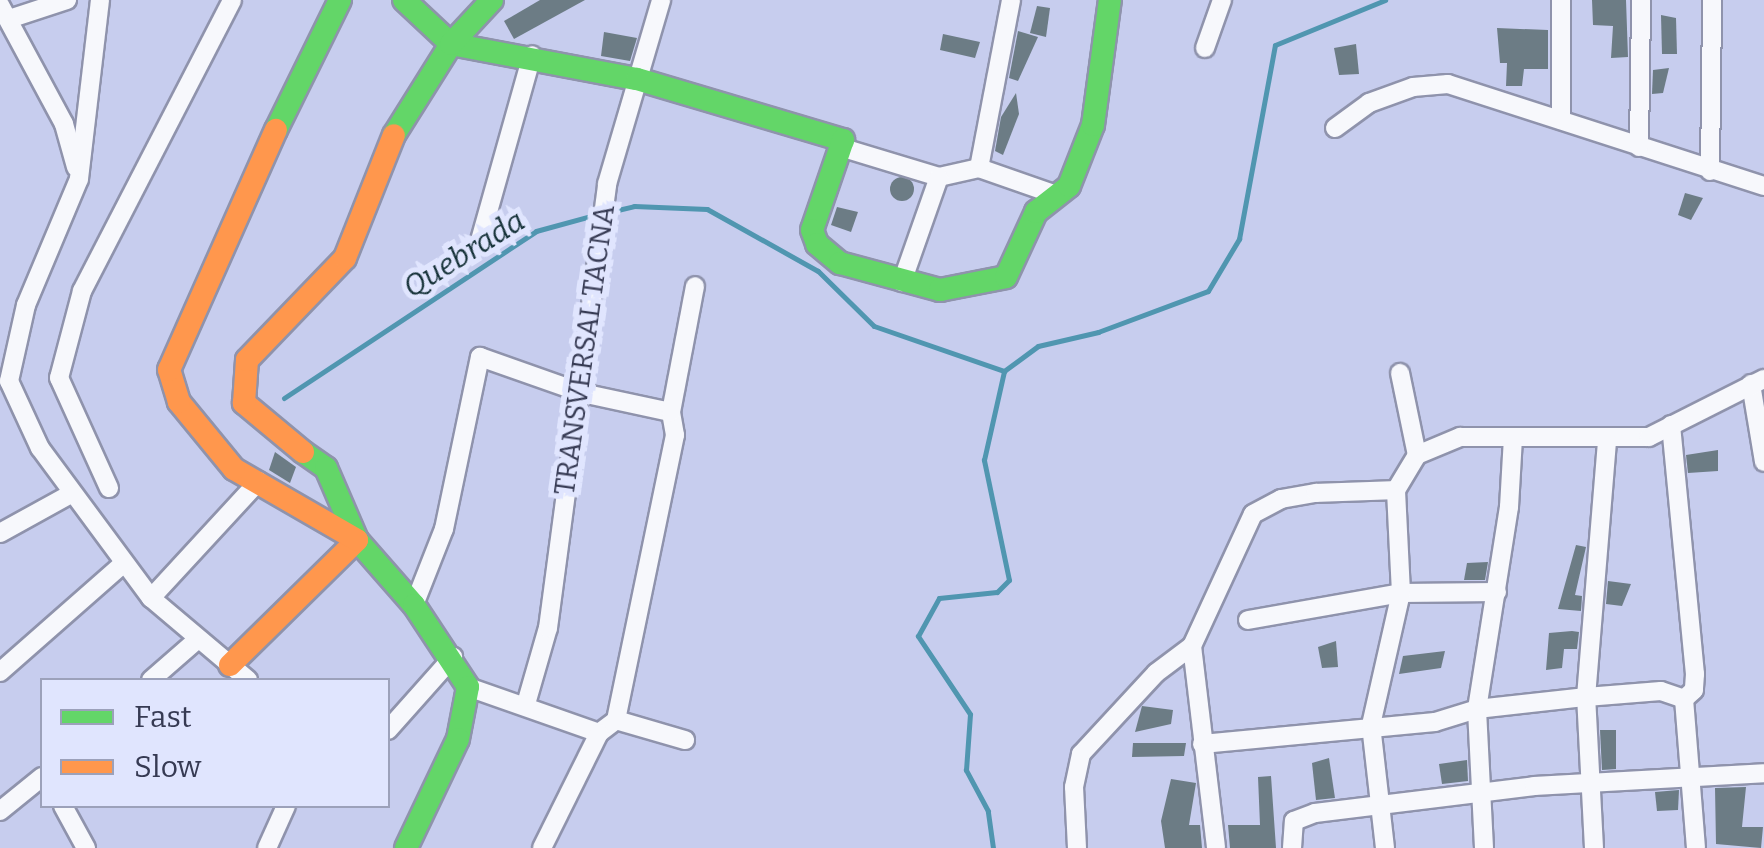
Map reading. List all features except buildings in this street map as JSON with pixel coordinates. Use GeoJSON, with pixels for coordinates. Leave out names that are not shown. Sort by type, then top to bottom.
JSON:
{"type":"FeatureCollection","features":[{"type":"Feature","properties":{"kind":"street"},"geometry":{"type":"LineString","coordinates":[[67,0],[4,12],[64,124],[79,180]]}},
{"type":"Feature","properties":{"kind":"street"},"geometry":{"type":"LineString","coordinates":[[100,0],[79,180],[26,305],[5,384],[71,494],[151,598],[246,678]]}},
{"type":"Feature","properties":{"kind":"street"},"geometry":{"type":"LineString","coordinates":[[109,488],[59,378],[82,291],[232,0]]}},
{"type":"Feature","properties":{"kind":"street"},"geometry":{"type":"LineString","coordinates":[[340,0],[233,216],[196,321],[169,370],[179,402],[234,469],[357,540]]}},
{"type":"Feature","properties":{"kind":"street"},"geometry":{"type":"LineString","coordinates":[[404,0],[451,44],[532,56],[637,79],[939,177],[979,168],[1056,195]]}},
{"type":"Feature","properties":{"kind":"street"},"geometry":{"type":"LineString","coordinates":[[406,848],[458,738],[468,687],[453,657],[414,605],[357,540],[326,468],[260,422],[244,404],[241,383],[247,360],[262,342],[346,258],[397,127],[451,44],[492,0]]}},
{"type":"Feature","properties":{"kind":"street","name":"TRANSVERSAL TACNA"},"geometry":{"type":"LineString","coordinates":[[526,704],[548,628],[607,184],[660,0]]}},
{"type":"Feature","properties":{"kind":"street"},"geometry":{"type":"LineString","coordinates":[[979,168],[1012,0]]}},
{"type":"Feature","properties":{"kind":"street"},"geometry":{"type":"LineString","coordinates":[[841,144],[812,230],[840,263],[940,290],[1006,277],[1036,212],[1069,186],[1093,124],[1110,0]]}},
{"type":"Feature","properties":{"kind":"street"},"geometry":{"type":"LineString","coordinates":[[1205,48],[1222,0]]}},
{"type":"Feature","properties":{"kind":"street"},"geometry":{"type":"LineString","coordinates":[[1560,0],[1561,120]]}},
{"type":"Feature","properties":{"kind":"street"},"geometry":{"type":"LineString","coordinates":[[1639,147],[1641,0]]}},
{"type":"Feature","properties":{"kind":"street"},"geometry":{"type":"LineString","coordinates":[[1710,171],[1712,0]]}},
{"type":"Feature","properties":{"kind":"street"},"geometry":{"type":"LineString","coordinates":[[479,244],[532,56]]}},
{"type":"Feature","properties":{"kind":"street"},"geometry":{"type":"LineString","coordinates":[[1335,128],[1368,103],[1414,86],[1448,84],[1764,186]]}},
{"type":"Feature","properties":{"kind":"street"},"geometry":{"type":"LineString","coordinates":[[902,282],[939,177]]}},
{"type":"Feature","properties":{"kind":"street"},"geometry":{"type":"LineString","coordinates":[[542,848],[599,733],[616,720],[675,435],[672,412],[695,286]]}},
{"type":"Feature","properties":{"kind":"street"},"geometry":{"type":"LineString","coordinates":[[414,605],[444,529],[480,357],[582,393],[672,412]]}},
{"type":"Feature","properties":{"kind":"street"},"geometry":{"type":"LineString","coordinates":[[1400,372],[1417,455]]}},
{"type":"Feature","properties":{"kind":"street"},"geometry":{"type":"LineString","coordinates":[[1385,848],[1376,806],[1371,725],[1401,593],[1396,490],[1417,455],[1460,437],[1649,437],[1758,381],[1764,462]]}},
{"type":"Feature","properties":{"kind":"street"},"geometry":{"type":"LineString","coordinates":[[1671,425],[1694,674],[1694,690],[1684,699]]}},
{"type":"Feature","properties":{"kind":"street"},"geometry":{"type":"LineString","coordinates":[[1484,848],[1477,792],[1477,709],[1497,592],[1513,437]]}},
{"type":"Feature","properties":{"kind":"street"},"geometry":{"type":"LineString","coordinates":[[1594,848],[1586,697],[1607,440]]}},
{"type":"Feature","properties":{"kind":"street"},"geometry":{"type":"LineString","coordinates":[[151,598],[259,482]]}},
{"type":"Feature","properties":{"kind":"street"},"geometry":{"type":"LineString","coordinates":[[1077,848],[1074,787],[1081,754],[1156,673],[1192,646],[1253,514],[1298,496],[1396,490]]}},
{"type":"Feature","properties":{"kind":"street"},"geometry":{"type":"LineString","coordinates":[[0,532],[71,494]]}},
{"type":"Feature","properties":{"kind":"street"},"geometry":{"type":"LineString","coordinates":[[230,665],[357,540]]}},
{"type":"Feature","properties":{"kind":"street"},"geometry":{"type":"LineString","coordinates":[[0,672],[124,563]]}},
{"type":"Feature","properties":{"kind":"street"},"geometry":{"type":"LineString","coordinates":[[1248,620],[1401,593],[1497,592]]}},
{"type":"Feature","properties":{"kind":"street"},"geometry":{"type":"LineString","coordinates":[[153,678],[198,639]]}},
{"type":"Feature","properties":{"kind":"street"},"geometry":{"type":"LineString","coordinates":[[1192,646],[1216,848]]}},
{"type":"Feature","properties":{"kind":"street"},"geometry":{"type":"LineString","coordinates":[[390,728],[453,657]]}},
{"type":"Feature","properties":{"kind":"street"},"geometry":{"type":"LineString","coordinates":[[468,687],[526,704],[599,733]]}},
{"type":"Feature","properties":{"kind":"street"},"geometry":{"type":"LineString","coordinates":[[1202,744],[1371,725],[1435,722],[1477,709],[1586,697],[1660,691],[1684,699]]}},
{"type":"Feature","properties":{"kind":"street"},"geometry":{"type":"LineString","coordinates":[[1684,699],[1698,848]]}},
{"type":"Feature","properties":{"kind":"street"},"geometry":{"type":"LineString","coordinates":[[616,720],[685,740]]}},
{"type":"Feature","properties":{"kind":"street"},"geometry":{"type":"LineString","coordinates":[[1292,848],[1294,821],[1376,806],[1590,781],[1764,773]]}},
{"type":"Feature","properties":{"kind":"street"},"geometry":{"type":"LineString","coordinates":[[0,811],[40,779]]}},
{"type":"Feature","properties":{"kind":"street"},"geometry":{"type":"LineString","coordinates":[[64,808],[86,848]]}},
{"type":"Feature","properties":{"kind":"street"},"geometry":{"type":"LineString","coordinates":[[267,848],[285,808]]}},
{"type":"Feature","properties":{"kind":"waterway"},"geometry":{"type":"LineString","coordinates":[[993,848],[988,811],[966,770],[970,714],[918,636],[939,598],[997,592],[1009,580],[984,460],[1004,371],[1038,346],[1098,332],[1208,291],[1239,239],[1275,45],[1385,0]]}},
{"type":"Feature","properties":{"kind":"waterway","name":"Quebrada"},"geometry":{"type":"LineString","coordinates":[[609,212],[634,206],[707,209],[818,271],[874,326],[1004,371]]}},
{"type":"Feature","properties":{"kind":"waterway","name":"Quebrada"},"geometry":{"type":"LineString","coordinates":[[284,398],[536,231],[598,214]]}},
{"type":"Feature","properties":{"kind":"traffic: fast"},"geometry":{"type":"LineString","coordinates":[[276,130],[340,0]]}},
{"type":"Feature","properties":{"kind":"traffic: fast"},"geometry":{"type":"LineString","coordinates":[[404,0],[451,44],[637,79],[843,140],[812,230],[817,244],[840,263],[940,290],[1006,277],[1036,212],[1069,186],[1093,125],[1110,0]]}},
{"type":"Feature","properties":{"kind":"traffic: fast"},"geometry":{"type":"LineString","coordinates":[[394,135],[451,44],[492,0]]}},
{"type":"Feature","properties":{"kind":"traffic: fast"},"geometry":{"type":"LineString","coordinates":[[303,452],[326,468],[357,540],[414,605],[468,687],[458,739],[406,848]]}},
{"type":"Feature","properties":{"kind":"traffic: slow"},"geometry":{"type":"LineString","coordinates":[[230,665],[357,540],[234,469],[179,402],[169,370],[276,130]]}},
{"type":"Feature","properties":{"kind":"traffic: slow"},"geometry":{"type":"LineString","coordinates":[[303,452],[244,403],[247,360],[345,258],[394,135]]}}]}
